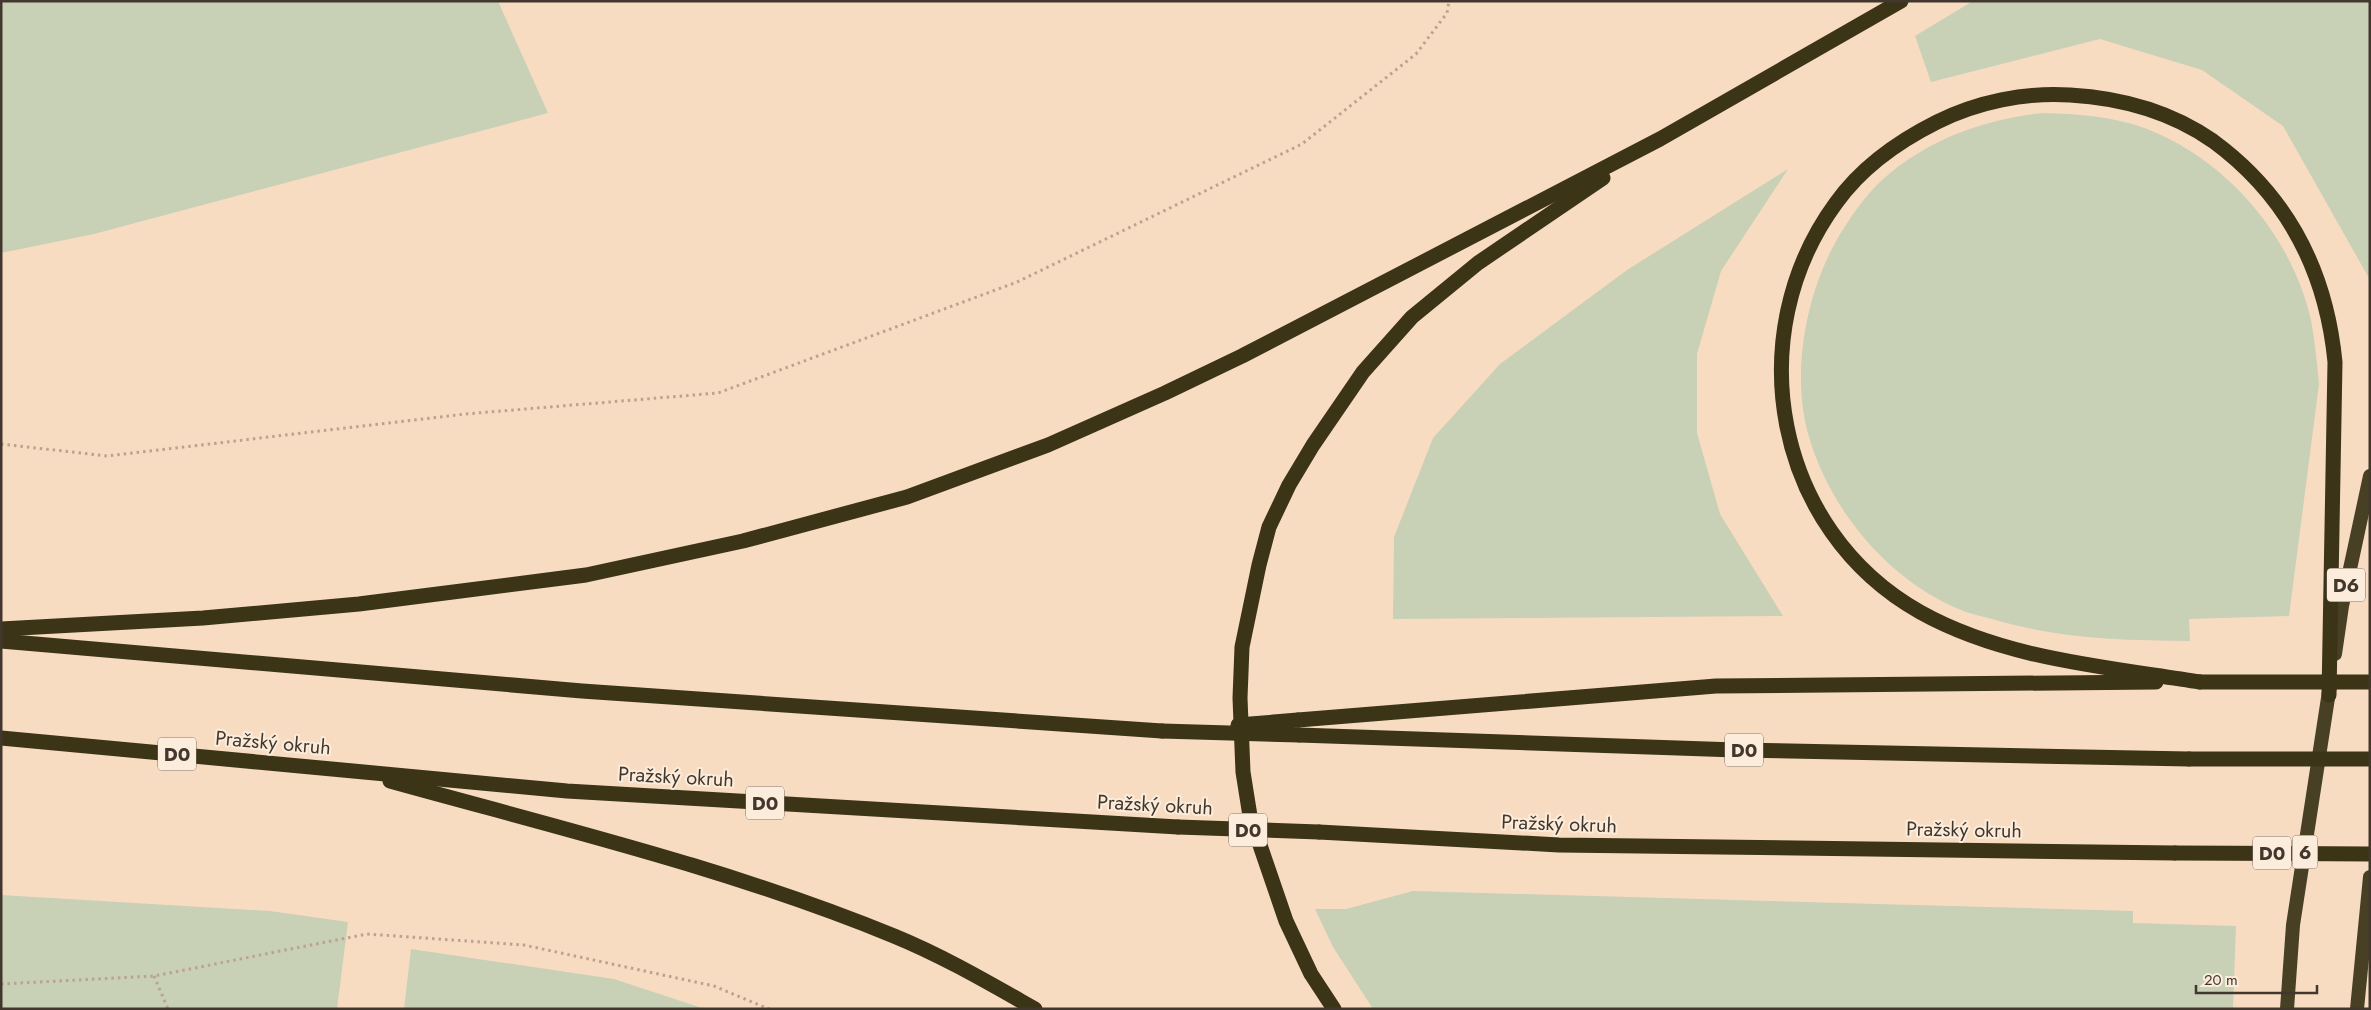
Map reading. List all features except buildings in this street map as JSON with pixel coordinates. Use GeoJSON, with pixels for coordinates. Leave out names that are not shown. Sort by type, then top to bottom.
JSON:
{"type":"FeatureCollection","features":[{"type":"Feature","properties":{"kind":"highway"},"geometry":{"type":"LineString","coordinates":[[1,629],[203,618],[359,604],[577,576],[662,560],[744,541],[907,497],[1048,444],[1165,394],[1328,313],[1660,139],[1901,1]]}},
{"type":"Feature","properties":{"kind":"highway"},"geometry":{"type":"LineString","coordinates":[[2200,682],[2020,650],[1944,624],[1894,595],[1855,560],[1817,510],[1803,482],[1786,424],[1781,393],[1780,360],[1787,306],[1806,253],[1838,200],[1875,162],[1902,141],[1952,114],[1983,104],[2034,95],[2092,96],[2140,105],[2186,124],[2232,156],[2253,174],[2290,222],[2306,249],[2317,276],[2332,334],[2335,362],[2329,695]]}},
{"type":"Feature","properties":{"kind":"highway"},"geometry":{"type":"LineString","coordinates":[[1334,1009],[1311,974],[1286,921],[1250,816],[1243,772],[1240,698],[1242,648],[1258,565],[1269,527],[1289,485],[1313,445],[1363,372],[1412,317],[1478,263],[1660,139]]}},
{"type":"Feature","properties":{"kind":"highway","name":"D6"},"geometry":{"type":"LineString","coordinates":[[2329,695],[2342,606],[2370,476]]}},
{"type":"Feature","properties":{"kind":"highway","name":"D0"},"geometry":{"type":"LineString","coordinates":[[1,642],[582,692],[1162,731],[1298,727],[1736,750],[2189,758],[2370,759]]}},
{"type":"Feature","properties":{"kind":"highway"},"geometry":{"type":"LineString","coordinates":[[1298,727],[1716,686],[2370,682]]}},
{"type":"Feature","properties":{"kind":"highway","name":"6"},"geometry":{"type":"LineString","coordinates":[[2287,1009],[2294,925],[2329,695]]}},
{"type":"Feature","properties":{"kind":"highway","name":"Pražský okruh"},"geometry":{"type":"LineString","coordinates":[[1,738],[567,791],[1178,827],[1319,832],[1559,845],[2370,854]]}},
{"type":"Feature","properties":{"kind":"highway"},"geometry":{"type":"LineString","coordinates":[[352,770],[750,883],[896,936],[1035,1009]]}},
{"type":"Feature","properties":{"kind":"highway"},"geometry":{"type":"LineString","coordinates":[[2357,1009],[2370,877]]}},
{"type":"Feature","properties":{"kind":"path"},"geometry":{"type":"LineString","coordinates":[[1,444],[107,456],[464,414],[718,392],[1017,282],[1302,144],[1416,54],[1447,13],[1450,1]]}},
{"type":"Feature","properties":{"kind":"path"},"geometry":{"type":"LineString","coordinates":[[1,984],[154,976],[367,934],[524,945],[714,986],[769,1009]]}},
{"type":"Feature","properties":{"kind":"path"},"geometry":{"type":"LineString","coordinates":[[154,976],[168,1009]]}},
{"type":"Feature","properties":{"kind":"green space"},"geometry":{"type":"Polygon","coordinates":[[[1,1],[498,1],[548,113],[94,234],[1,253],[1,1]]]}},
{"type":"Feature","properties":{"kind":"green space"},"geometry":{"type":"Polygon","coordinates":[[[1973,1],[2370,1],[2370,280],[2283,126],[2202,70],[2100,39],[1931,82],[1915,36],[1973,1]]]}},
{"type":"Feature","properties":{"kind":"green space"},"geometry":{"type":"Polygon","coordinates":[[[2042,113],[2108,118],[2147,129],[2176,143],[2204,160],[2229,181],[2252,205],[2272,231],[2289,259],[2302,289],[2311,320],[2319,384],[2289,616],[2189,619],[2190,641],[2090,637],[2042,631],[1972,614],[1934,597],[1910,581],[1887,562],[1866,540],[1832,491],[1809,437],[1801,389],[1801,363],[1809,312],[1816,288],[1835,243],[1852,215],[1866,197],[1889,174],[1906,161],[1942,140],[1961,132],[2000,120],[2042,113]]]}},
{"type":"Feature","properties":{"kind":"green space"},"geometry":{"type":"Polygon","coordinates":[[[1788,169],[1721,271],[1697,354],[1697,433],[1720,514],[1783,616],[1393,619],[1394,537],[1433,438],[1500,364],[1627,270],[1788,169]]]}},
{"type":"Feature","properties":{"kind":"green space"},"geometry":{"type":"Polygon","coordinates":[[[1413,891],[2133,911],[2133,923],[2236,926],[2233,1009],[1373,1009],[1333,947],[1315,909],[1346,909],[1413,891]]]}},
{"type":"Feature","properties":{"kind":"green space"},"geometry":{"type":"Polygon","coordinates":[[[1,895],[270,911],[348,922],[337,1009],[1,1009],[1,895]]]}},
{"type":"Feature","properties":{"kind":"green space"},"geometry":{"type":"Polygon","coordinates":[[[411,949],[614,979],[705,1009],[404,1009],[411,949]]]}}]}
